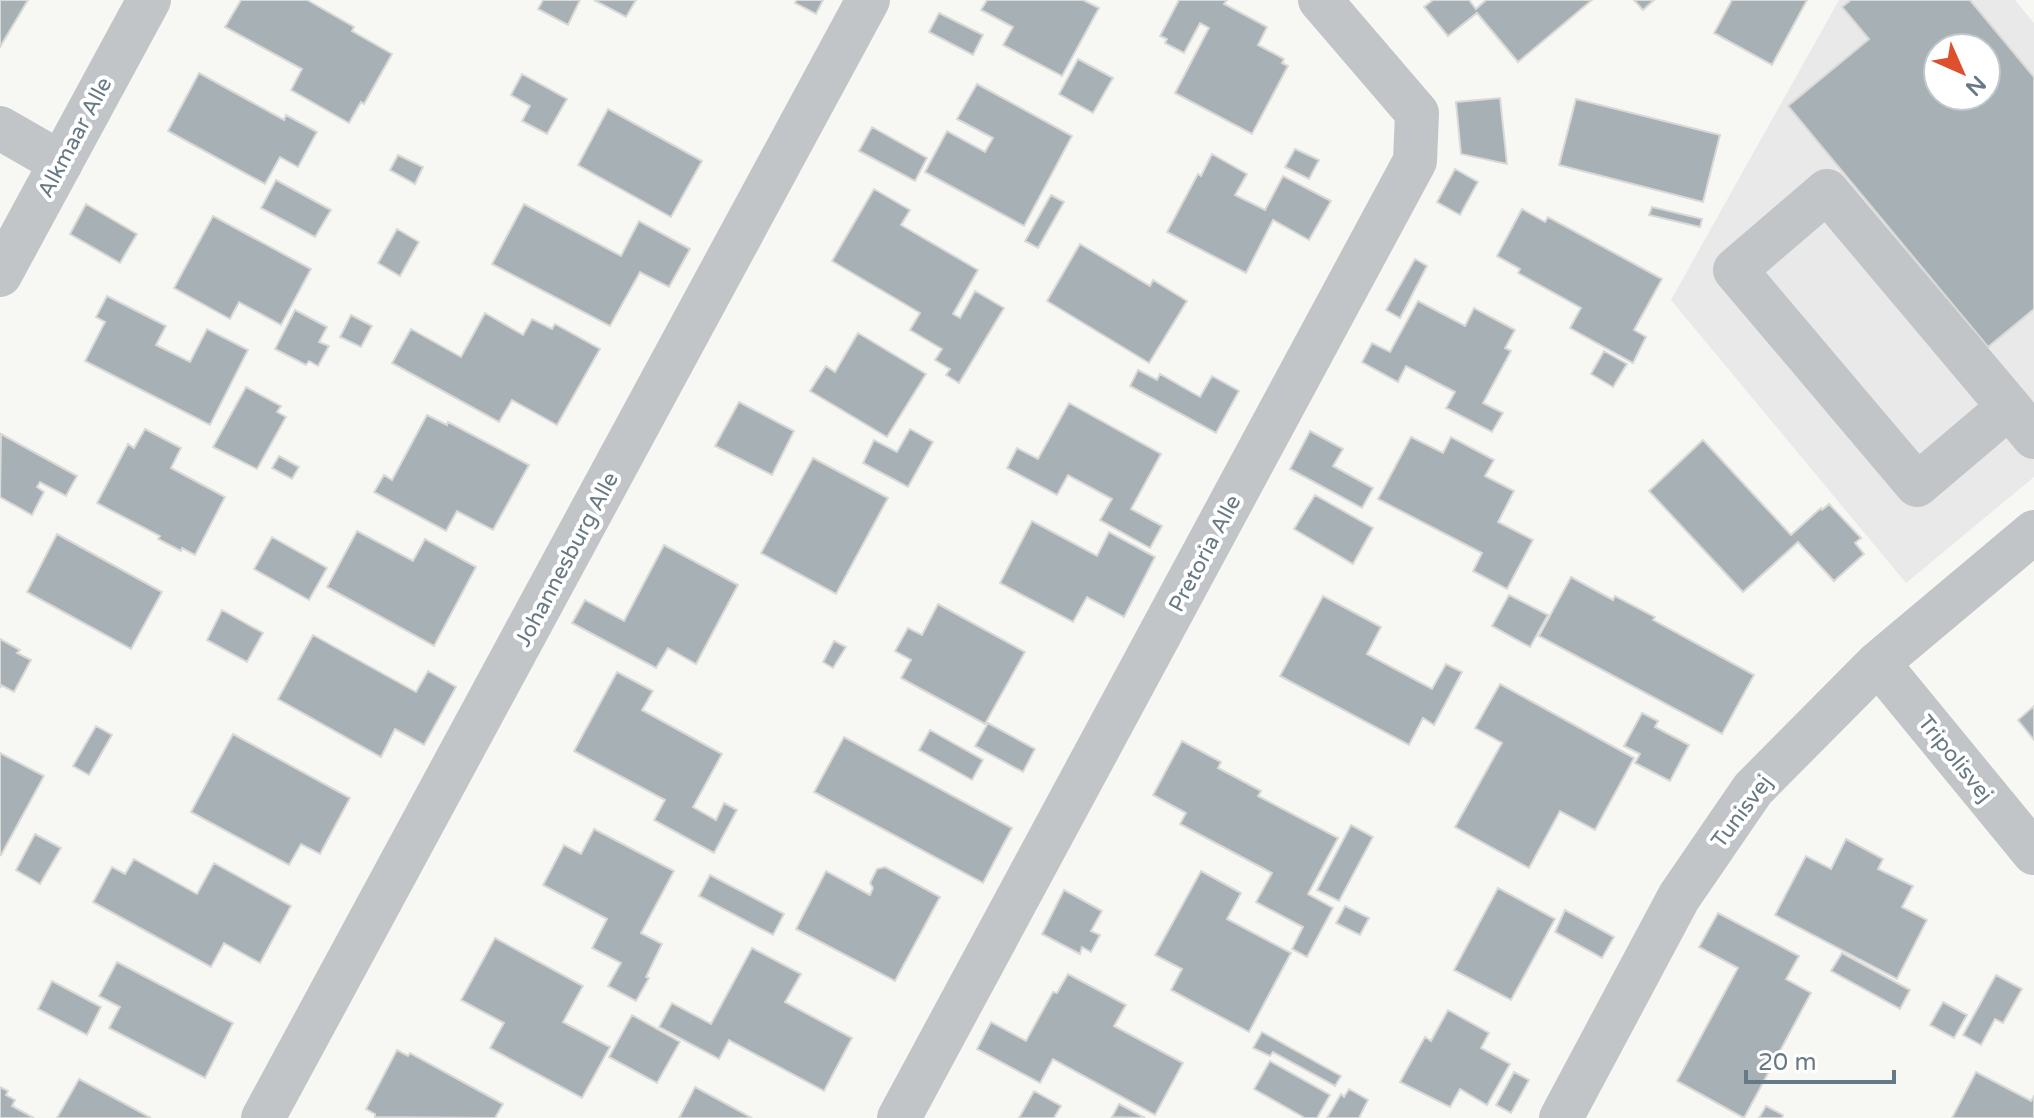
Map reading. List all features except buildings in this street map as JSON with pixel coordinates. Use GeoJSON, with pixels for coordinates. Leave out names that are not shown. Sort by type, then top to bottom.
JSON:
{"type":"FeatureCollection","features":[{"type":"Feature","properties":{"kind":"street","name":"Alkmaar Alle"},"geometry":{"type":"LineString","coordinates":[[0,275],[149,0]]}},
{"type":"Feature","properties":{"kind":"street","name":"Johannesburg Alle"},"geometry":{"type":"LineString","coordinates":[[263,1118],[868,0]]}},
{"type":"Feature","properties":{"kind":"street","name":"Pretoria Alle"},"geometry":{"type":"LineString","coordinates":[[899,1118],[1415,161],[1417,113],[1320,0]]}},
{"type":"Feature","properties":{"kind":"street"},"geometry":{"type":"LineString","coordinates":[[0,128],[61,163]]}},
{"type":"Feature","properties":{"kind":"street"},"geometry":{"type":"LineString","coordinates":[[1827,191],[2022,422],[1917,485],[1735,270],[1827,191]]}},
{"type":"Feature","properties":{"kind":"street","name":"Tunisvej"},"geometry":{"type":"LineString","coordinates":[[1561,1118],[1679,897],[1753,789],[1878,663],[2034,532]]}},
{"type":"Feature","properties":{"kind":"street","name":"Tripolisvej"},"geometry":{"type":"LineString","coordinates":[[1878,663],[2034,853]]}},
{"type":"Feature","properties":{"kind":"shaded area"},"geometry":{"type":"Polygon","coordinates":[[[1839,0],[2015,0],[2034,23],[2034,477],[1906,583],[1671,300],[1839,0]]]}}]}
